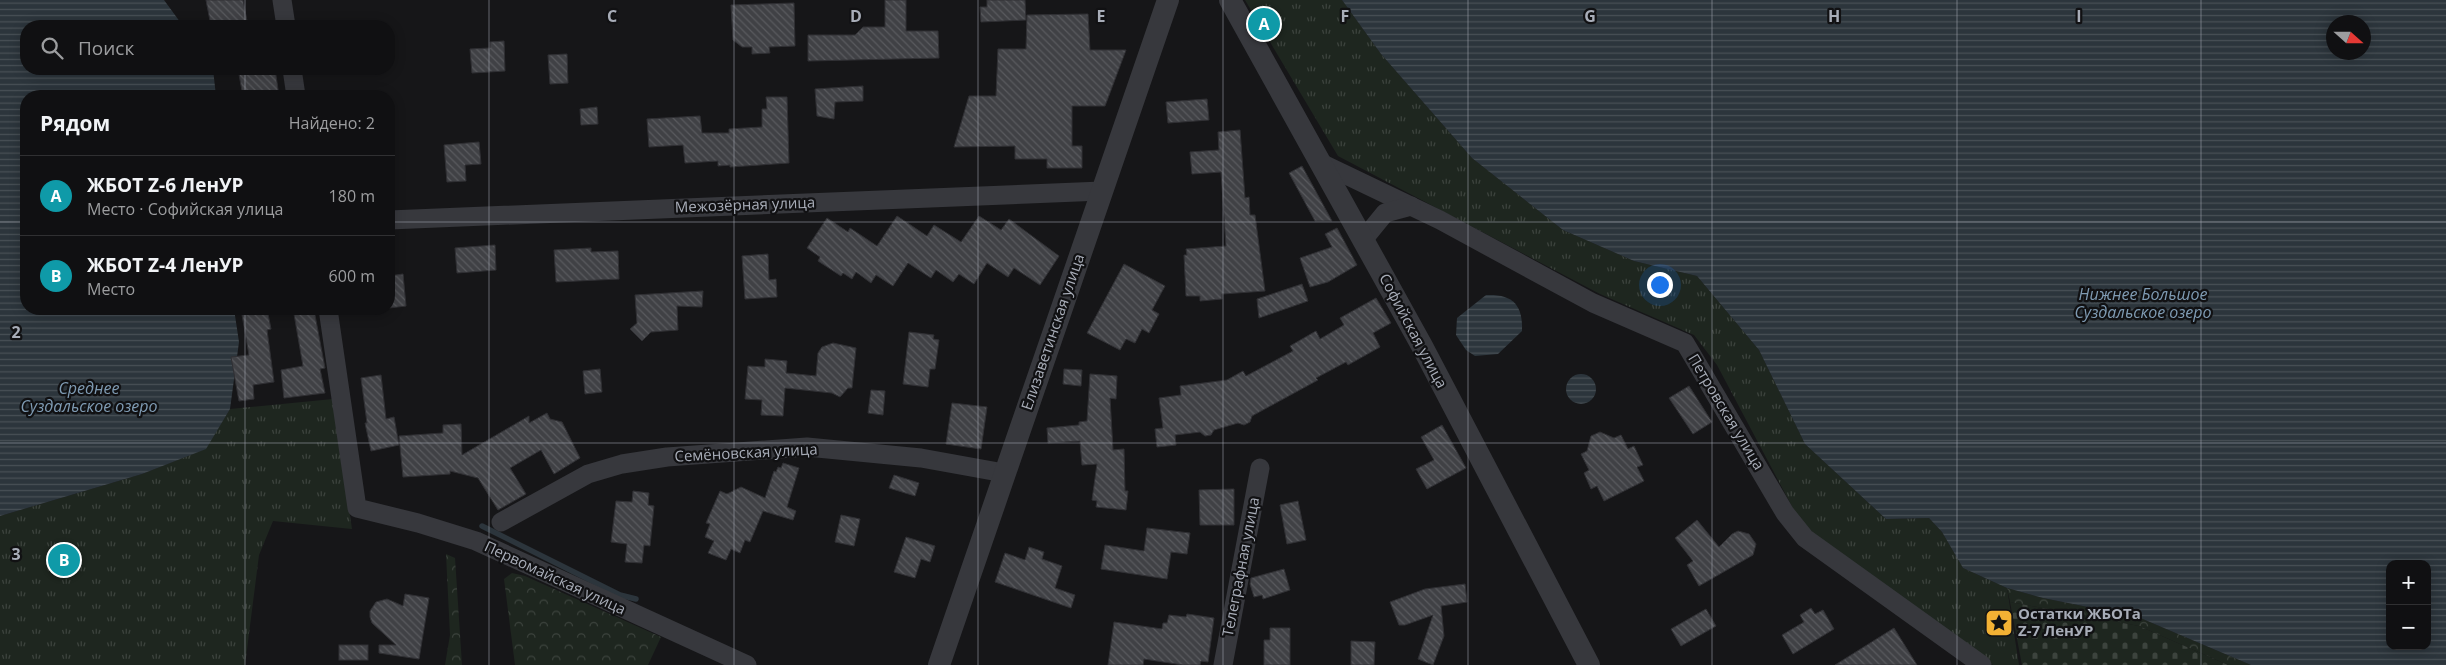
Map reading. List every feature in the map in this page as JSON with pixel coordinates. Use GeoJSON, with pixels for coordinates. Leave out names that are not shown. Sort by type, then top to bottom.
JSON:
{"type":"FeatureCollection","features":[{"type":"Feature","properties":{"kind":"street"},"geometry":{"type":"LineString","coordinates":[[282,0],[285,20]]}},
{"type":"Feature","properties":{"kind":"street","name":"Софийская улица"},"geometry":{"type":"LineString","coordinates":[[1229,2],[1422,346],[1589,665]]}},
{"type":"Feature","properties":{"kind":"street","name":"Елизаветинская улица"},"geometry":{"type":"LineString","coordinates":[[939,665],[1102,191],[1170,5]]}},
{"type":"Feature","properties":{"kind":"street"},"geometry":{"type":"LineString","coordinates":[[293,75],[295,90]]}},
{"type":"Feature","properties":{"kind":"street","name":"Петровская улица"},"geometry":{"type":"LineString","coordinates":[[1321,163],[1411,206],[1593,304],[1685,343],[1785,513],[1805,538],[1982,665]]}},
{"type":"Feature","properties":{"kind":"street","name":"Межозёрная улица"},"geometry":{"type":"LineString","coordinates":[[395,220],[1102,191]]}},
{"type":"Feature","properties":{"kind":"street"},"geometry":{"type":"LineString","coordinates":[[1364,240],[1385,213],[1411,206]]}},
{"type":"Feature","properties":{"kind":"street","name":"Первомайская улица"},"geometry":{"type":"LineString","coordinates":[[329,315],[357,508],[418,523],[476,541],[747,665]]}},
{"type":"Feature","properties":{"kind":"street","name":"Семёновская улица"},"geometry":{"type":"LineString","coordinates":[[501,522],[588,474],[622,464],[668,457],[807,447],[921,458],[1004,473]]}},
{"type":"Feature","properties":{"kind":"street","name":"Телеграфная улица"},"geometry":{"type":"LineString","coordinates":[[1223,665],[1260,468]]}},
{"type":"Feature","properties":{"kind":"green space"},"geometry":{"type":"Polygon","coordinates":[[[1245,0],[1342,0],[1381,54],[1472,158],[1563,230],[1634,261],[1697,276],[1759,350],[1805,444],[1886,519],[1929,518],[1942,532],[1963,568],[2007,588],[2019,665],[1993,665],[1816,536],[1796,514],[1717,365],[1694,335],[1600,294],[1338,156],[1245,0]]]}},
{"type":"Feature","properties":{"kind":"green space"},"geometry":{"type":"Polygon","coordinates":[[[333,399],[352,529],[273,521],[259,555],[245,665],[0,665],[0,516],[142,474],[205,449],[230,409],[333,399]]]}},
{"type":"Feature","properties":{"kind":"green space"},"geometry":{"type":"Polygon","coordinates":[[[446,554],[455,558],[462,665],[445,665],[450,635],[446,554]]]}},
{"type":"Feature","properties":{"kind":"green space"},"geometry":{"type":"Polygon","coordinates":[[[512,573],[525,576],[661,637],[648,665],[515,665],[504,579],[512,573]]]}},
{"type":"Feature","properties":{"kind":"green space"},"geometry":{"type":"Polygon","coordinates":[[[2007,588],[2043,598],[2138,617],[2251,665],[2228,665],[2139,626],[2010,602],[2007,588]]]}},
{"type":"Feature","properties":{"kind":"green space"},"geometry":{"type":"Polygon","coordinates":[[[2010,602],[2139,626],[2228,665],[2022,665],[2010,602]]]}},
{"type":"Feature","properties":{"kind":"water","name":"Среднее Суздальское озеро"},"geometry":{"type":"Polygon","coordinates":[[[0,0],[164,0],[179,20],[20,20],[20,75],[214,75],[215,90],[20,90],[20,315],[235,315],[239,342],[230,409],[206,449],[142,474],[0,516],[0,0]]]}},
{"type":"Feature","properties":{"kind":"water","name":"Нижнее Большое Суздальское озеро"},"geometry":{"type":"Polygon","coordinates":[[[1342,0],[2446,0],[2446,665],[2251,665],[2138,617],[2043,598],[2007,588],[1963,568],[1942,532],[1929,518],[1886,519],[1805,444],[1759,350],[1697,276],[1634,261],[1563,230],[1472,158],[1381,54],[1342,0]]]}},
{"type":"Feature","properties":{"kind":"water"},"geometry":{"type":"Polygon","coordinates":[[[1486,295],[1503,296],[1514,302],[1520,314],[1522,331],[1498,354],[1475,356],[1466,350],[1456,335],[1457,318],[1486,295]]]}},
{"type":"Feature","properties":{"kind":"water"},"geometry":{"type":"Polygon","coordinates":[[[1581,374],[1587,375],[1595,383],[1595,395],[1587,403],[1581,404],[1575,403],[1567,395],[1566,389],[1567,383],[1575,375],[1581,374]]]}},
{"type":"Feature","properties":{"kind":"building"},"geometry":{"type":"Polygon","coordinates":[[[206,0],[243,0],[247,20],[210,20],[206,0]]]}},
{"type":"Feature","properties":{"kind":"building"},"geometry":{"type":"Polygon","coordinates":[[[885,0],[906,0],[906,31],[938,31],[939,58],[808,61],[808,35],[855,35],[863,27],[885,27],[885,0]]]}},
{"type":"Feature","properties":{"kind":"building"},"geometry":{"type":"Polygon","coordinates":[[[987,0],[1025,0],[1026,20],[981,22],[980,7],[987,7],[987,0]]]}},
{"type":"Feature","properties":{"kind":"building"},"geometry":{"type":"Polygon","coordinates":[[[794,3],[795,46],[769,47],[770,53],[752,54],[752,47],[742,47],[733,40],[731,5],[794,3]]]}},
{"type":"Feature","properties":{"kind":"building"},"geometry":{"type":"Polygon","coordinates":[[[1088,14],[1090,50],[1126,50],[1105,106],[1072,106],[1072,146],[1082,146],[1082,168],[1047,168],[1047,159],[1015,159],[1015,146],[954,147],[969,96],[996,96],[998,49],[1026,49],[1027,15],[1088,14]]]}},
{"type":"Feature","properties":{"kind":"building"},"geometry":{"type":"Polygon","coordinates":[[[504,41],[505,71],[472,73],[470,49],[490,48],[490,42],[504,41]]]}},
{"type":"Feature","properties":{"kind":"building"},"geometry":{"type":"Polygon","coordinates":[[[567,54],[568,83],[550,84],[548,55],[567,54]]]}},
{"type":"Feature","properties":{"kind":"building"},"geometry":{"type":"Polygon","coordinates":[[[239,75],[276,75],[278,90],[242,90],[239,75]]]}},
{"type":"Feature","properties":{"kind":"building"},"geometry":{"type":"Polygon","coordinates":[[[863,86],[863,101],[835,102],[834,119],[817,116],[815,89],[863,86]]]}},
{"type":"Feature","properties":{"kind":"building"},"geometry":{"type":"Polygon","coordinates":[[[766,97],[787,97],[789,163],[730,167],[730,165],[718,166],[718,161],[685,163],[683,145],[649,147],[647,119],[700,116],[702,133],[729,133],[729,129],[762,127],[762,109],[767,109],[766,97]]]}},
{"type":"Feature","properties":{"kind":"building"},"geometry":{"type":"Polygon","coordinates":[[[1207,99],[1209,120],[1168,123],[1166,102],[1207,99]]]}},
{"type":"Feature","properties":{"kind":"building"},"geometry":{"type":"Polygon","coordinates":[[[597,107],[598,124],[581,125],[580,109],[597,107]]]}},
{"type":"Feature","properties":{"kind":"building"},"geometry":{"type":"Polygon","coordinates":[[[1240,130],[1245,198],[1249,197],[1250,215],[1255,215],[1265,291],[1222,294],[1222,299],[1200,301],[1200,296],[1186,296],[1184,255],[1187,255],[1186,249],[1226,246],[1221,172],[1192,174],[1190,152],[1219,150],[1218,132],[1240,130]]]}},
{"type":"Feature","properties":{"kind":"building"},"geometry":{"type":"Polygon","coordinates":[[[479,142],[481,164],[465,165],[466,181],[447,182],[444,145],[479,142]]]}},
{"type":"Feature","properties":{"kind":"building"},"geometry":{"type":"Polygon","coordinates":[[[1302,166],[1332,221],[1315,221],[1289,173],[1302,166]]]}},
{"type":"Feature","properties":{"kind":"building"},"geometry":{"type":"Polygon","coordinates":[[[897,216],[927,236],[934,225],[961,242],[979,216],[1001,230],[1009,219],[1059,256],[1040,285],[1014,268],[1008,277],[987,263],[974,284],[959,274],[953,282],[936,270],[931,278],[908,263],[893,286],[876,275],[871,283],[856,272],[852,279],[843,273],[841,276],[818,261],[820,257],[807,248],[827,218],[848,232],[850,228],[877,246],[897,216]]]}},
{"type":"Feature","properties":{"kind":"building"},"geometry":{"type":"Polygon","coordinates":[[[1337,228],[1357,265],[1328,282],[1310,287],[1300,258],[1332,247],[1325,234],[1337,228]]]}},
{"type":"Feature","properties":{"kind":"building"},"geometry":{"type":"Polygon","coordinates":[[[495,245],[496,270],[457,273],[455,248],[495,245]]]}},
{"type":"Feature","properties":{"kind":"building"},"geometry":{"type":"Polygon","coordinates":[[[591,248],[591,252],[618,251],[619,279],[556,282],[554,250],[591,248]]]}},
{"type":"Feature","properties":{"kind":"building"},"geometry":{"type":"Polygon","coordinates":[[[768,254],[769,280],[776,279],[777,297],[745,299],[742,256],[768,254]]]}},
{"type":"Feature","properties":{"kind":"building"},"geometry":{"type":"Polygon","coordinates":[[[1124,264],[1165,286],[1152,310],[1159,314],[1149,333],[1142,329],[1135,343],[1126,339],[1120,350],[1087,333],[1124,264]]]}},
{"type":"Feature","properties":{"kind":"building"},"geometry":{"type":"Polygon","coordinates":[[[403,274],[406,306],[395,307],[395,275],[403,274]]]}},
{"type":"Feature","properties":{"kind":"building"},"geometry":{"type":"Polygon","coordinates":[[[1302,284],[1308,301],[1259,318],[1257,299],[1302,284]]]}},
{"type":"Feature","properties":{"kind":"building"},"geometry":{"type":"Polygon","coordinates":[[[703,291],[702,307],[677,306],[678,330],[651,332],[642,341],[630,329],[637,323],[635,295],[703,291]]]}},
{"type":"Feature","properties":{"kind":"building"},"geometry":{"type":"Polygon","coordinates":[[[1376,298],[1391,323],[1373,333],[1380,347],[1348,365],[1346,362],[1316,378],[1318,380],[1252,416],[1250,422],[1244,425],[1238,423],[1214,430],[1211,435],[1205,436],[1200,432],[1175,435],[1176,445],[1157,447],[1155,429],[1163,428],[1159,398],[1181,395],[1180,386],[1227,380],[1243,371],[1246,376],[1293,351],[1290,346],[1316,331],[1320,339],[1344,325],[1340,318],[1376,298]]]}},
{"type":"Feature","properties":{"kind":"building"},"geometry":{"type":"Polygon","coordinates":[[[242,315],[268,315],[271,329],[267,330],[274,382],[253,385],[254,399],[239,401],[231,357],[249,355],[242,315]]]}},
{"type":"Feature","properties":{"kind":"building"},"geometry":{"type":"Polygon","coordinates":[[[294,315],[315,315],[325,368],[320,369],[325,393],[284,398],[281,370],[303,366],[294,315]]]}},
{"type":"Feature","properties":{"kind":"building"},"geometry":{"type":"Polygon","coordinates":[[[909,332],[934,335],[933,339],[939,340],[935,369],[930,369],[928,387],[903,384],[909,332]]]}},
{"type":"Feature","properties":{"kind":"building"},"geometry":{"type":"Polygon","coordinates":[[[833,343],[856,348],[852,388],[848,388],[840,397],[832,393],[785,388],[783,416],[761,415],[762,400],[745,399],[748,366],[765,367],[765,359],[787,361],[786,373],[816,376],[818,353],[822,347],[833,343]]]}},
{"type":"Feature","properties":{"kind":"building"},"geometry":{"type":"Polygon","coordinates":[[[600,369],[602,392],[585,394],[583,371],[600,369]]]}},
{"type":"Feature","properties":{"kind":"building"},"geometry":{"type":"Polygon","coordinates":[[[1064,369],[1082,370],[1081,386],[1063,384],[1064,369]]]}},
{"type":"Feature","properties":{"kind":"building"},"geometry":{"type":"Polygon","coordinates":[[[1090,374],[1117,376],[1116,399],[1110,398],[1113,450],[1124,449],[1125,491],[1128,491],[1126,510],[1096,507],[1097,501],[1092,500],[1097,464],[1082,465],[1080,441],[1048,443],[1047,428],[1079,425],[1079,422],[1087,421],[1090,374]]]}},
{"type":"Feature","properties":{"kind":"building"},"geometry":{"type":"Polygon","coordinates":[[[381,375],[386,419],[394,417],[399,445],[371,451],[365,423],[367,423],[361,378],[381,375]]]}},
{"type":"Feature","properties":{"kind":"building"},"geometry":{"type":"Polygon","coordinates":[[[1689,386],[1712,422],[1693,434],[1669,398],[1689,386]]]}},
{"type":"Feature","properties":{"kind":"building"},"geometry":{"type":"Polygon","coordinates":[[[871,390],[885,391],[883,415],[868,413],[871,390]]]}},
{"type":"Feature","properties":{"kind":"building"},"geometry":{"type":"Polygon","coordinates":[[[952,403],[987,407],[981,449],[946,444],[952,403]]]}},
{"type":"Feature","properties":{"kind":"building"},"geometry":{"type":"Polygon","coordinates":[[[547,413],[550,419],[562,422],[580,458],[554,474],[541,450],[510,468],[526,494],[498,510],[478,478],[450,471],[450,474],[403,477],[399,436],[443,433],[443,425],[461,424],[462,455],[529,416],[529,423],[547,413]]]}},
{"type":"Feature","properties":{"kind":"building"},"geometry":{"type":"Polygon","coordinates":[[[1442,425],[1466,468],[1427,489],[1416,469],[1434,460],[1421,437],[1442,425]]]}},
{"type":"Feature","properties":{"kind":"building"},"geometry":{"type":"Polygon","coordinates":[[[1600,432],[1614,438],[1621,435],[1628,449],[1634,446],[1643,465],[1637,467],[1644,481],[1604,501],[1597,486],[1591,489],[1584,473],[1589,470],[1581,454],[1587,451],[1591,436],[1600,432]]]}},
{"type":"Feature","properties":{"kind":"building"},"geometry":{"type":"Polygon","coordinates":[[[783,463],[799,468],[787,507],[796,511],[793,520],[763,511],[750,542],[745,540],[740,553],[731,549],[726,560],[708,553],[714,541],[705,537],[710,524],[706,523],[720,491],[727,494],[741,487],[765,498],[774,471],[776,472],[778,467],[781,468],[783,463]]]}},
{"type":"Feature","properties":{"kind":"building"},"geometry":{"type":"Polygon","coordinates":[[[894,475],[919,483],[915,496],[889,488],[894,475]]]}},
{"type":"Feature","properties":{"kind":"building"},"geometry":{"type":"Polygon","coordinates":[[[1234,489],[1234,525],[1200,525],[1199,490],[1234,489]]]}},
{"type":"Feature","properties":{"kind":"building"},"geometry":{"type":"Polygon","coordinates":[[[633,491],[649,493],[648,505],[654,506],[650,546],[644,545],[642,563],[625,562],[627,544],[611,542],[616,501],[632,502],[633,491]]]}},
{"type":"Feature","properties":{"kind":"building"},"geometry":{"type":"Polygon","coordinates":[[[1298,501],[1306,540],[1287,544],[1280,505],[1298,501]]]}},
{"type":"Feature","properties":{"kind":"building"},"geometry":{"type":"Polygon","coordinates":[[[841,515],[860,519],[854,546],[835,542],[841,515]]]}},
{"type":"Feature","properties":{"kind":"building"},"geometry":{"type":"Polygon","coordinates":[[[1697,520],[1719,547],[1732,534],[1738,531],[1749,534],[1756,544],[1753,555],[1699,586],[1687,565],[1693,561],[1675,538],[1697,520]]]}},
{"type":"Feature","properties":{"kind":"building"},"geometry":{"type":"Polygon","coordinates":[[[1147,528],[1190,533],[1187,554],[1171,552],[1167,579],[1101,569],[1105,545],[1144,551],[1147,528]]]}},
{"type":"Feature","properties":{"kind":"building"},"geometry":{"type":"Polygon","coordinates":[[[906,537],[935,546],[930,562],[921,559],[915,578],[894,572],[906,537]]]}},
{"type":"Feature","properties":{"kind":"building"},"geometry":{"type":"Polygon","coordinates":[[[1029,547],[1044,552],[1042,559],[1062,566],[1055,588],[1075,595],[1071,608],[995,582],[1005,553],[1025,560],[1029,547]]]}},
{"type":"Feature","properties":{"kind":"building"},"geometry":{"type":"Polygon","coordinates":[[[1284,569],[1290,590],[1263,599],[1262,595],[1254,597],[1250,584],[1251,578],[1284,569]]]}},
{"type":"Feature","properties":{"kind":"building"},"geometry":{"type":"Polygon","coordinates":[[[1465,584],[1467,602],[1441,606],[1444,636],[1433,665],[1418,659],[1433,615],[1405,625],[1399,625],[1390,602],[1425,589],[1465,584]]]}},
{"type":"Feature","properties":{"kind":"building"},"geometry":{"type":"Polygon","coordinates":[[[405,594],[429,598],[419,659],[379,653],[379,645],[396,645],[372,623],[370,617],[370,611],[376,602],[387,599],[403,606],[405,594]]]}},
{"type":"Feature","properties":{"kind":"building"},"geometry":{"type":"Polygon","coordinates":[[[1811,608],[1815,614],[1823,610],[1834,629],[1793,654],[1782,635],[1804,622],[1800,615],[1811,608]]]}},
{"type":"Feature","properties":{"kind":"building"},"geometry":{"type":"Polygon","coordinates":[[[1706,609],[1716,626],[1681,646],[1671,629],[1706,609]]]}},
{"type":"Feature","properties":{"kind":"building"},"geometry":{"type":"Polygon","coordinates":[[[1187,614],[1214,618],[1208,662],[1201,661],[1200,665],[1183,665],[1144,659],[1143,665],[1108,665],[1114,622],[1162,629],[1163,623],[1167,623],[1169,615],[1186,617],[1187,614]]]}},
{"type":"Feature","properties":{"kind":"building"},"geometry":{"type":"Polygon","coordinates":[[[1270,628],[1290,628],[1290,665],[1264,665],[1264,640],[1270,640],[1270,628]]]}},
{"type":"Feature","properties":{"kind":"building"},"geometry":{"type":"Polygon","coordinates":[[[1894,628],[1917,665],[1835,665],[1894,628]]]}},
{"type":"Feature","properties":{"kind":"building"},"geometry":{"type":"Polygon","coordinates":[[[1351,641],[1375,642],[1374,665],[1351,665],[1351,641]]]}},
{"type":"Feature","properties":{"kind":"building"},"geometry":{"type":"Polygon","coordinates":[[[339,645],[368,645],[368,660],[339,660],[339,645]]]}},
{"type":"Feature","properties":{"kind":"waterway"},"geometry":{"type":"LineString","coordinates":[[482,526],[620,595],[636,599]]}},
{"type":"Feature","properties":{"kind":"place","name":"ЖБОТ Z-6 ЛенУР"},"geometry":{"type":"Point","coordinates":[1264,24]}},
{"type":"Feature","properties":{"kind":"place","name":"ЖБОТ Z-4 ЛенУР"},"geometry":{"type":"Point","coordinates":[64,560]}},
{"type":"Feature","properties":{"kind":"place","name":"Остатки ЖБОТа Z-7 ЛенУР"},"geometry":{"type":"Point","coordinates":[1999,623]}}]}
